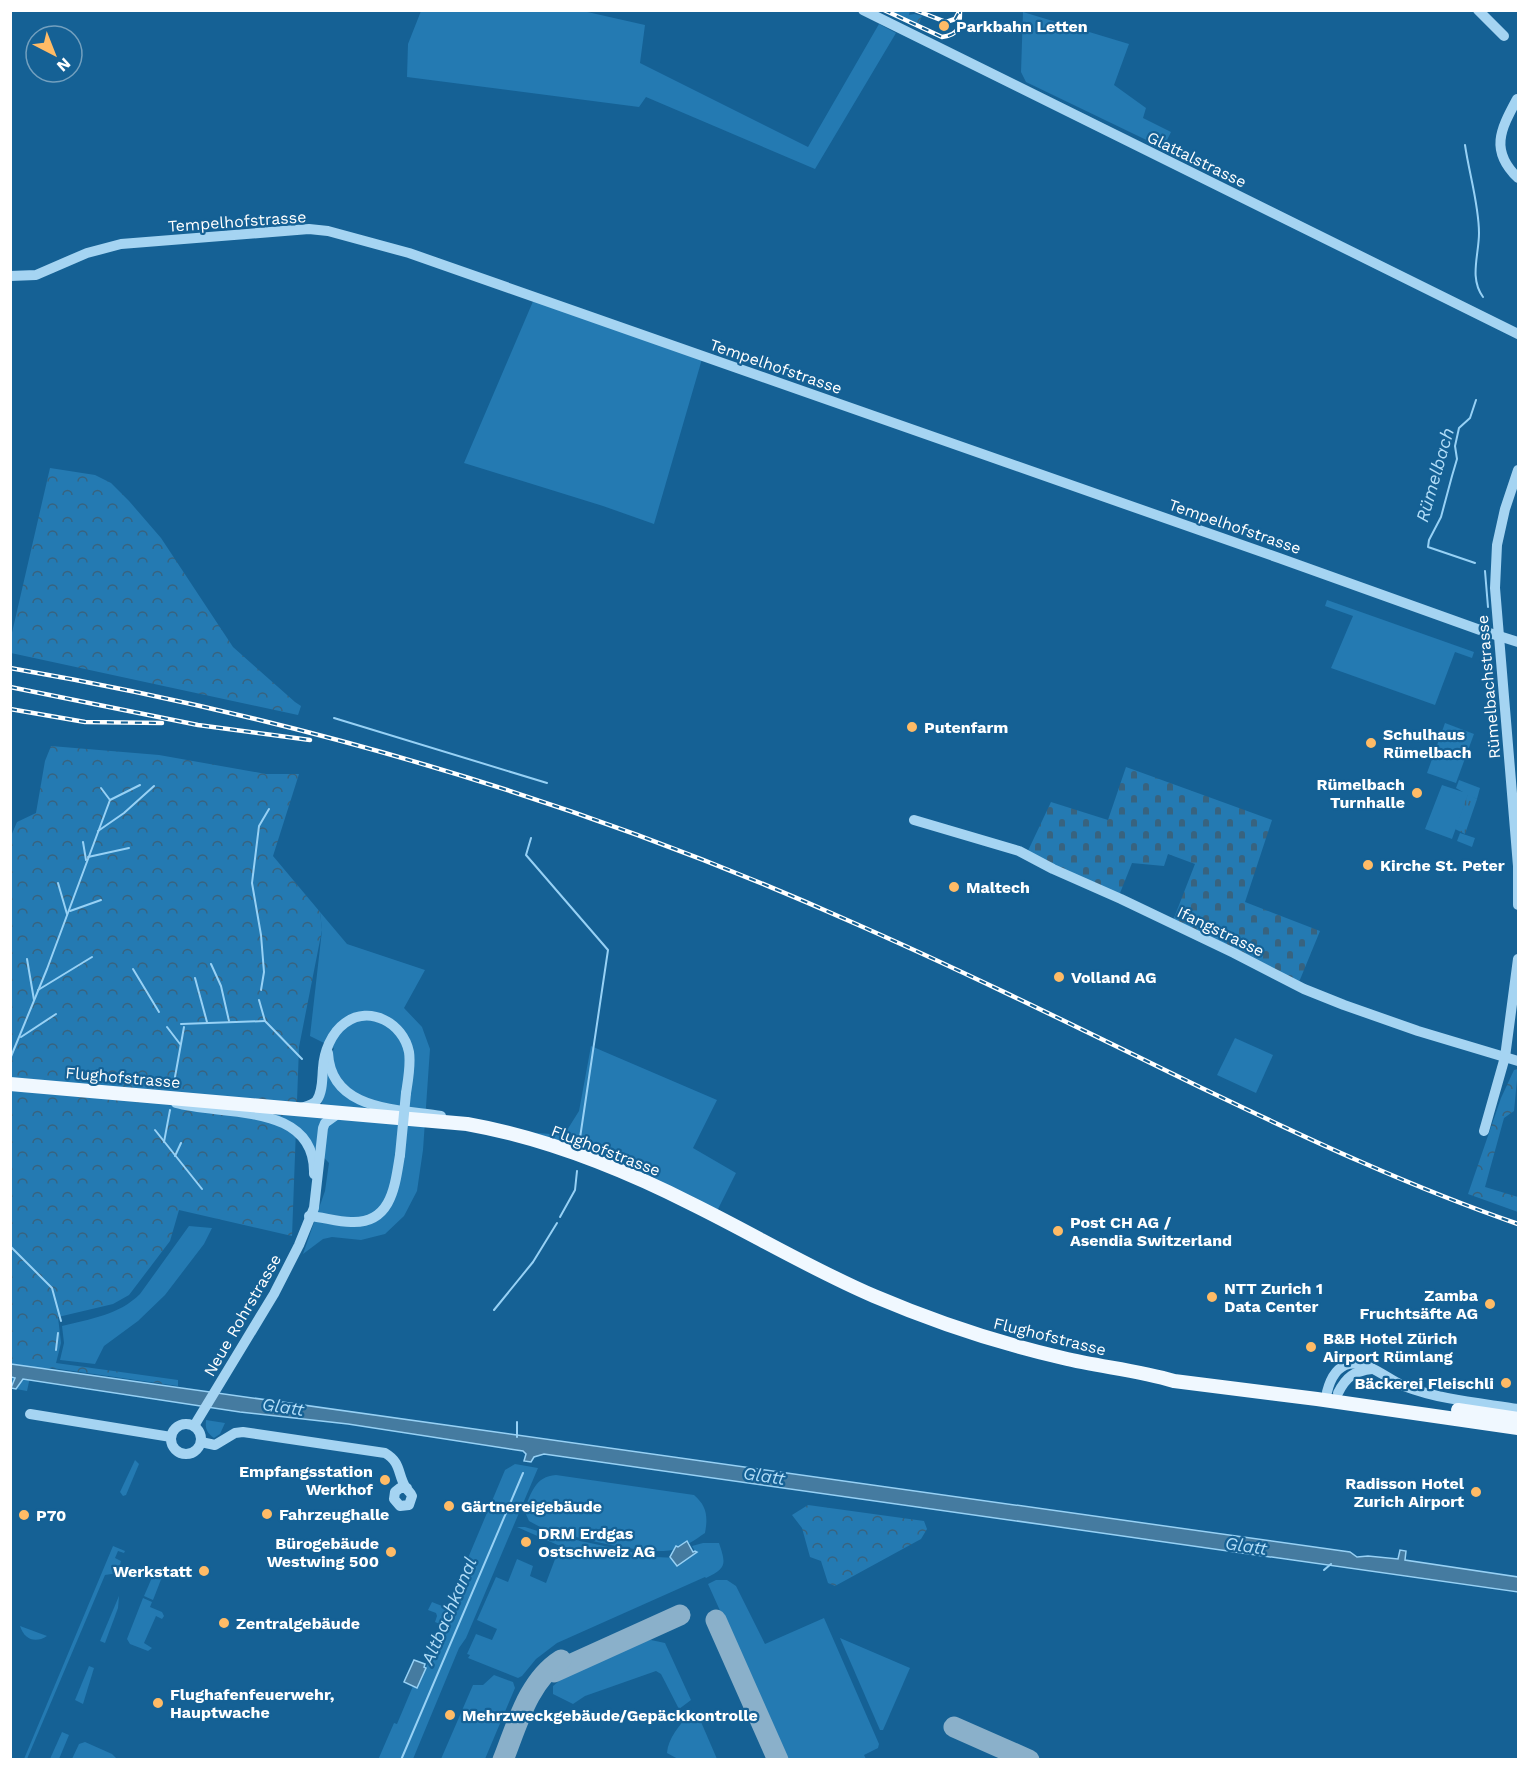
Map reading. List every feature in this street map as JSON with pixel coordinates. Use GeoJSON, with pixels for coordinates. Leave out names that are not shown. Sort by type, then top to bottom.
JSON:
{"type":"FeatureCollection","features":[{"type":"Feature","properties":{"kind":"main road","name":"Flughofstrasse"},"geometry":{"type":"LineString","coordinates":[[10,1084],[467,1124],[510,1133],[620,1170],[693,1204],[820,1272],[914,1312],[1027,1349],[1098,1366],[1155,1375],[1174,1381],[1332,1395],[1518,1419]]}},
{"type":"Feature","properties":{"kind":"main road","name":"Flughofstrasse"},"geometry":{"type":"LineString","coordinates":[[1332,1395],[1518,1428]]}},
{"type":"Feature","properties":{"kind":"street","name":"Glattalstrasse"},"geometry":{"type":"LineString","coordinates":[[863,10],[1518,334]]}},
{"type":"Feature","properties":{"kind":"street"},"geometry":{"type":"LineString","coordinates":[[1478,10],[1504,36]]}},
{"type":"Feature","properties":{"kind":"street"},"geometry":{"type":"LineString","coordinates":[[1517,99],[1502,126],[1500,146],[1502,156],[1518,178]]}},
{"type":"Feature","properties":{"kind":"street","name":"Tempelhofstrasse"},"geometry":{"type":"LineString","coordinates":[[10,276],[36,275],[87,254],[121,244],[309,229],[328,231],[409,253],[1518,642]]}},
{"type":"Feature","properties":{"kind":"street","name":"Rümelbachstrasse"},"geometry":{"type":"LineString","coordinates":[[1518,470],[1505,509],[1497,545],[1495,588],[1516,826],[1518,905]]}},
{"type":"Feature","properties":{"kind":"street","name":"Ifangstrasse"},"geometry":{"type":"LineString","coordinates":[[914,820],[1019,851],[1234,953],[1304,989],[1336,1002],[1391,1022],[1518,1061]]}},
{"type":"Feature","properties":{"kind":"street"},"geometry":{"type":"LineString","coordinates":[[1484,1131],[1505,1057],[1518,959]]}},
{"type":"Feature","properties":{"kind":"street"},"geometry":{"type":"LineString","coordinates":[[294,1109],[309,1106],[317,1100],[320,1093],[323,1064],[328,1050],[335,1033],[349,1020],[370,1016],[387,1021],[401,1033],[409,1051],[409,1066],[400,1155],[393,1194],[387,1205],[375,1216],[364,1221],[352,1223],[309,1216]]}},
{"type":"Feature","properties":{"kind":"street"},"geometry":{"type":"LineString","coordinates":[[328,1050],[328,1061],[333,1076],[350,1096],[368,1104],[445,1117],[467,1124]]}},
{"type":"Feature","properties":{"kind":"street","name":"Neue Rohrstrasse"},"geometry":{"type":"LineString","coordinates":[[156,1096],[192,1107],[266,1116],[292,1127],[305,1140],[314,1168],[309,1216],[300,1245],[274,1294],[196,1422]]}},
{"type":"Feature","properties":{"kind":"street","name":"Neue Rohrstrasse"},"geometry":{"type":"LineString","coordinates":[[309,1216],[314,1208],[318,1186],[323,1128],[325,1123],[339,1113]]}},
{"type":"Feature","properties":{"kind":"street"},"geometry":{"type":"LineString","coordinates":[[1332,1395],[1356,1371],[1372,1370],[1394,1382],[1429,1394],[1518,1409]]}},
{"type":"Feature","properties":{"kind":"street"},"geometry":{"type":"LineString","coordinates":[[30,1414],[171,1437]]}},
{"type":"Feature","properties":{"kind":"street"},"geometry":{"type":"LineString","coordinates":[[196,1422],[201,1442],[194,1452],[183,1454],[173,1448],[171,1437],[177,1426],[196,1422]]}},
{"type":"Feature","properties":{"kind":"street"},"geometry":{"type":"LineString","coordinates":[[201,1442],[215,1445],[235,1433],[243,1432],[385,1453],[393,1457],[398,1465],[406,1488]]}},
{"type":"Feature","properties":{"kind":"green space"},"geometry":{"type":"Polygon","coordinates":[[[421,11],[583,11],[645,25],[640,63],[808,147],[879,24],[896,33],[815,169],[646,97],[639,107],[407,77],[408,44],[421,11]]]}},
{"type":"Feature","properties":{"kind":"green space"},"geometry":{"type":"Polygon","coordinates":[[[885,11],[910,11],[909,15],[922,16],[918,26],[885,11]]]}},
{"type":"Feature","properties":{"kind":"green space"},"geometry":{"type":"Polygon","coordinates":[[[1023,12],[1129,44],[1114,85],[1146,108],[1143,118],[1171,132],[1163,148],[1026,82],[1021,72],[1023,12]]]}},
{"type":"Feature","properties":{"kind":"green space"},"geometry":{"type":"Polygon","coordinates":[[[534,299],[702,359],[654,524],[464,463],[534,299]]]}},
{"type":"Feature","properties":{"kind":"green space"},"geometry":{"type":"Polygon","coordinates":[[[50,468],[95,475],[111,483],[161,538],[233,647],[301,706],[298,715],[11,653],[11,637],[50,468]]]}},
{"type":"Feature","properties":{"kind":"green space"},"geometry":{"type":"Polygon","coordinates":[[[1327,600],[1474,652],[1472,658],[1455,652],[1435,705],[1331,668],[1353,616],[1325,606],[1327,600]]]}},
{"type":"Feature","properties":{"kind":"green space"},"geometry":{"type":"Polygon","coordinates":[[[1445,723],[1474,734],[1456,783],[1427,773],[1445,723]]]}},
{"type":"Feature","properties":{"kind":"green space"},"geometry":{"type":"Polygon","coordinates":[[[51,746],[159,755],[266,774],[299,774],[273,856],[320,912],[322,930],[299,1047],[292,1236],[179,1210],[170,1241],[129,1295],[113,1304],[58,1317],[61,1343],[56,1363],[178,1380],[178,1386],[52,1368],[32,1368],[27,1391],[11,1388],[11,836],[17,822],[36,813],[45,761],[51,746]]]}},
{"type":"Feature","properties":{"kind":"green space"},"geometry":{"type":"Polygon","coordinates":[[[1126,767],[1272,820],[1245,902],[1320,931],[1299,982],[1172,923],[1195,864],[1168,854],[1164,866],[1132,863],[1118,898],[1026,855],[1051,802],[1108,820],[1126,767]]]}},
{"type":"Feature","properties":{"kind":"green space"},"geometry":{"type":"Polygon","coordinates":[[[1459,780],[1480,788],[1477,799],[1468,795],[1452,839],[1425,829],[1442,785],[1463,792],[1456,788],[1459,780]]]}},
{"type":"Feature","properties":{"kind":"green space"},"geometry":{"type":"Polygon","coordinates":[[[1468,794],[1477,799],[1465,834],[1455,829],[1468,794]]]}},
{"type":"Feature","properties":{"kind":"green space"},"geometry":{"type":"Polygon","coordinates":[[[1460,833],[1475,838],[1472,847],[1457,841],[1460,833]]]}},
{"type":"Feature","properties":{"kind":"green space"},"geometry":{"type":"Polygon","coordinates":[[[320,912],[347,944],[425,970],[404,1008],[422,1027],[430,1049],[423,1150],[417,1191],[404,1216],[385,1234],[361,1240],[332,1237],[323,1239],[303,1254],[325,1191],[329,1163],[280,1112],[320,1116],[326,1072],[334,1048],[310,1036],[322,930],[320,912]]]}},
{"type":"Feature","properties":{"kind":"green space"},"geometry":{"type":"Polygon","coordinates":[[[1235,1038],[1273,1055],[1256,1093],[1217,1075],[1235,1038]]]}},
{"type":"Feature","properties":{"kind":"green space"},"geometry":{"type":"Polygon","coordinates":[[[591,1046],[717,1100],[693,1148],[736,1173],[717,1211],[525,1132],[564,1135],[579,1111],[591,1046]]]}},
{"type":"Feature","properties":{"kind":"green space"},"geometry":{"type":"Polygon","coordinates":[[[1518,1069],[1514,1111],[1504,1118],[1485,1187],[1518,1197],[1518,1212],[1468,1194],[1501,1098],[1514,1070],[1518,1069]]]}},
{"type":"Feature","properties":{"kind":"green space"},"geometry":{"type":"Polygon","coordinates":[[[189,1226],[212,1228],[204,1244],[165,1295],[138,1321],[104,1346],[95,1364],[60,1360],[64,1343],[62,1326],[113,1312],[132,1301],[140,1294],[189,1226]]]}},
{"type":"Feature","properties":{"kind":"green space"},"geometry":{"type":"Polygon","coordinates":[[[206,1420],[225,1423],[220,1434],[214,1438],[210,1434],[206,1428],[206,1420]]]}},
{"type":"Feature","properties":{"kind":"green space"},"geometry":{"type":"Polygon","coordinates":[[[135,1460],[139,1464],[126,1495],[123,1496],[120,1492],[135,1460]]]}},
{"type":"Feature","properties":{"kind":"green space"},"geometry":{"type":"Polygon","coordinates":[[[515,1464],[538,1468],[413,1759],[378,1760],[413,1686],[417,1687],[428,1663],[425,1660],[440,1624],[435,1622],[436,1613],[428,1610],[432,1602],[447,1608],[505,1470],[515,1464]]]}},
{"type":"Feature","properties":{"kind":"green space"},"geometry":{"type":"Polygon","coordinates":[[[556,1475],[694,1495],[702,1503],[706,1512],[705,1533],[681,1547],[660,1551],[608,1544],[542,1528],[529,1521],[524,1510],[538,1482],[556,1475]]]}},
{"type":"Feature","properties":{"kind":"green space"},"geometry":{"type":"Polygon","coordinates":[[[808,1505],[924,1521],[927,1529],[921,1539],[835,1586],[828,1583],[821,1561],[810,1557],[802,1528],[792,1515],[808,1505]]]}},
{"type":"Feature","properties":{"kind":"green space"},"geometry":{"type":"Polygon","coordinates":[[[517,1527],[655,1557],[678,1558],[695,1551],[692,1546],[719,1543],[724,1561],[718,1571],[706,1578],[557,1643],[536,1659],[518,1678],[468,1658],[470,1655],[467,1654],[476,1634],[492,1640],[497,1629],[477,1620],[496,1577],[508,1582],[517,1559],[533,1566],[530,1576],[546,1583],[560,1546],[517,1527]]]}},
{"type":"Feature","properties":{"kind":"green space"},"geometry":{"type":"Polygon","coordinates":[[[113,1546],[125,1551],[124,1553],[118,1551],[115,1558],[121,1561],[118,1573],[105,1575],[27,1759],[24,1759],[113,1546]]]}},
{"type":"Feature","properties":{"kind":"green space"},"geometry":{"type":"Polygon","coordinates":[[[154,1573],[162,1577],[153,1600],[144,1596],[154,1573]]]}},
{"type":"Feature","properties":{"kind":"green space"},"geometry":{"type":"Polygon","coordinates":[[[716,1580],[727,1580],[736,1586],[765,1644],[824,1618],[879,1744],[878,1748],[864,1755],[866,1759],[787,1759],[708,1584],[716,1580]]]}},
{"type":"Feature","properties":{"kind":"green space"},"geometry":{"type":"Polygon","coordinates":[[[119,1596],[118,1608],[105,1643],[100,1641],[119,1596]]]}},
{"type":"Feature","properties":{"kind":"green space"},"geometry":{"type":"Polygon","coordinates":[[[143,1598],[152,1602],[150,1607],[162,1612],[164,1616],[162,1619],[156,1616],[144,1643],[152,1648],[148,1651],[130,1644],[127,1639],[143,1598]]]}},
{"type":"Feature","properties":{"kind":"green space"},"geometry":{"type":"Polygon","coordinates":[[[20,1626],[47,1636],[38,1640],[30,1639],[20,1626]]]}},
{"type":"Feature","properties":{"kind":"green space"},"geometry":{"type":"Polygon","coordinates":[[[840,1638],[910,1668],[883,1730],[880,1730],[840,1638]]]}},
{"type":"Feature","properties":{"kind":"green space"},"geometry":{"type":"Polygon","coordinates":[[[651,1640],[665,1643],[691,1700],[679,1709],[661,1674],[656,1671],[585,1696],[573,1704],[553,1694],[553,1686],[571,1671],[639,1642],[651,1640]]]}},
{"type":"Feature","properties":{"kind":"green space"},"geometry":{"type":"Polygon","coordinates":[[[89,1666],[94,1668],[83,1704],[75,1700],[89,1666]]]}},
{"type":"Feature","properties":{"kind":"green space"},"geometry":{"type":"Polygon","coordinates":[[[494,1675],[513,1682],[515,1688],[485,1759],[441,1759],[473,1685],[483,1685],[494,1675]]]}},
{"type":"Feature","properties":{"kind":"green space"},"geometry":{"type":"Polygon","coordinates":[[[689,1714],[698,1715],[717,1759],[678,1759],[667,1753],[675,1732],[689,1714]]]}},
{"type":"Feature","properties":{"kind":"green space"},"geometry":{"type":"Polygon","coordinates":[[[62,1732],[69,1735],[59,1759],[50,1759],[62,1732]]]}},
{"type":"Feature","properties":{"kind":"green space"},"geometry":{"type":"Polygon","coordinates":[[[85,1742],[112,1754],[117,1759],[72,1759],[79,1744],[85,1742]]]}},
{"type":"Feature","properties":{"kind":"water","name":"Glatt"},"geometry":{"type":"Polygon","coordinates":[[[11,1364],[1350,1552],[1357,1557],[1398,1559],[1400,1550],[1406,1551],[1405,1560],[1518,1577],[1518,1592],[544,1454],[534,1457],[531,1462],[524,1461],[526,1454],[523,1451],[23,1379],[16,1389],[11,1388],[15,1378],[11,1377],[11,1364]]]}},
{"type":"Feature","properties":{"kind":"water"},"geometry":{"type":"Polygon","coordinates":[[[687,1541],[693,1552],[697,1552],[677,1566],[670,1557],[676,1546],[687,1541]]]}},
{"type":"Feature","properties":{"kind":"water"},"geometry":{"type":"Polygon","coordinates":[[[414,1660],[425,1664],[426,1668],[417,1688],[404,1682],[414,1660]]]}},
{"type":"Feature","properties":{"kind":"waterway","name":"Rümelbach"},"geometry":{"type":"LineString","coordinates":[[1465,145],[1479,222],[1476,282],[1483,297]]}},
{"type":"Feature","properties":{"kind":"waterway","name":"Rümelbach"},"geometry":{"type":"LineString","coordinates":[[1475,563],[1428,547],[1429,540],[1441,517],[1457,459],[1455,446],[1459,428],[1470,418],[1476,400]]}},
{"type":"Feature","properties":{"kind":"waterway","name":"Rümelbach"},"geometry":{"type":"LineString","coordinates":[[1485,571],[1488,607]]}},
{"type":"Feature","properties":{"kind":"waterway","name":"Rümelbach"},"geometry":{"type":"LineString","coordinates":[[1490,674],[1496,723]]}},
{"type":"Feature","properties":{"kind":"waterway"},"geometry":{"type":"LineString","coordinates":[[334,718],[547,783]]}},
{"type":"Feature","properties":{"kind":"waterway"},"geometry":{"type":"LineString","coordinates":[[10,1059],[47,969],[110,800],[140,785]]}},
{"type":"Feature","properties":{"kind":"waterway"},"geometry":{"type":"LineString","coordinates":[[98,831],[124,813],[154,786]]}},
{"type":"Feature","properties":{"kind":"waterway"},"geometry":{"type":"LineString","coordinates":[[101,788],[110,800]]}},
{"type":"Feature","properties":{"kind":"waterway"},"geometry":{"type":"LineString","coordinates":[[261,990],[264,972],[261,935],[252,883],[259,826],[269,809]]}},
{"type":"Feature","properties":{"kind":"waterway"},"geometry":{"type":"LineString","coordinates":[[531,838],[526,855],[608,950],[580,1138]]}},
{"type":"Feature","properties":{"kind":"waterway"},"geometry":{"type":"LineString","coordinates":[[83,842],[86,860]]}},
{"type":"Feature","properties":{"kind":"waterway"},"geometry":{"type":"LineString","coordinates":[[88,857],[129,848]]}},
{"type":"Feature","properties":{"kind":"waterway"},"geometry":{"type":"LineString","coordinates":[[58,883],[67,914]]}},
{"type":"Feature","properties":{"kind":"waterway"},"geometry":{"type":"LineString","coordinates":[[70,911],[101,900]]}},
{"type":"Feature","properties":{"kind":"waterway"},"geometry":{"type":"LineString","coordinates":[[38,990],[92,957]]}},
{"type":"Feature","properties":{"kind":"waterway"},"geometry":{"type":"LineString","coordinates":[[27,959],[34,1000]]}},
{"type":"Feature","properties":{"kind":"waterway"},"geometry":{"type":"LineString","coordinates":[[211,964],[221,986],[229,1021]]}},
{"type":"Feature","properties":{"kind":"waterway"},"geometry":{"type":"LineString","coordinates":[[133,969],[159,1012]]}},
{"type":"Feature","properties":{"kind":"waterway"},"geometry":{"type":"LineString","coordinates":[[195,978],[207,1022]]}},
{"type":"Feature","properties":{"kind":"waterway"},"geometry":{"type":"LineString","coordinates":[[259,1000],[265,1021],[302,1059]]}},
{"type":"Feature","properties":{"kind":"waterway"},"geometry":{"type":"LineString","coordinates":[[21,1037],[56,1014]]}},
{"type":"Feature","properties":{"kind":"waterway"},"geometry":{"type":"LineString","coordinates":[[181,1024],[265,1021]]}},
{"type":"Feature","properties":{"kind":"waterway"},"geometry":{"type":"LineString","coordinates":[[167,1027],[180,1044]]}},
{"type":"Feature","properties":{"kind":"waterway"},"geometry":{"type":"LineString","coordinates":[[173,1088],[184,1027]]}},
{"type":"Feature","properties":{"kind":"waterway"},"geometry":{"type":"LineString","coordinates":[[164,1142],[170,1110]]}},
{"type":"Feature","properties":{"kind":"waterway"},"geometry":{"type":"LineString","coordinates":[[155,1130],[202,1189]]}},
{"type":"Feature","properties":{"kind":"waterway"},"geometry":{"type":"LineString","coordinates":[[175,1156],[181,1143]]}},
{"type":"Feature","properties":{"kind":"waterway"},"geometry":{"type":"LineString","coordinates":[[560,1217],[575,1190],[577,1171]]}},
{"type":"Feature","properties":{"kind":"waterway"},"geometry":{"type":"LineString","coordinates":[[494,1310],[533,1262],[557,1223]]}},
{"type":"Feature","properties":{"kind":"waterway"},"geometry":{"type":"LineString","coordinates":[[10,1246],[52,1288],[61,1321]]}},
{"type":"Feature","properties":{"kind":"waterway"},"geometry":{"type":"LineString","coordinates":[[56,1350],[58,1333]]}},
{"type":"Feature","properties":{"kind":"waterway"},"geometry":{"type":"LineString","coordinates":[[517,1422],[517,1437]]}},
{"type":"Feature","properties":{"kind":"waterway","name":"Altbachkanal"},"geometry":{"type":"LineString","coordinates":[[401,1760],[523,1473]]}},
{"type":"Feature","properties":{"kind":"waterway"},"geometry":{"type":"LineString","coordinates":[[1324,1570],[1331,1564]]}},
{"type":"Feature","properties":{"kind":"taxiway"},"geometry":{"type":"LineString","coordinates":[[554,1672],[680,1615]]}},
{"type":"Feature","properties":{"kind":"taxiway"},"geometry":{"type":"LineString","coordinates":[[716,1620],[778,1760]]}},
{"type":"Feature","properties":{"kind":"taxiway"},"geometry":{"type":"LineString","coordinates":[[503,1760],[532,1692],[540,1680],[561,1660]]}},
{"type":"Feature","properties":{"kind":"taxiway"},"geometry":{"type":"LineString","coordinates":[[954,1727],[1029,1760]]}},
{"type":"Feature","properties":{"kind":"railway"},"geometry":{"type":"LineString","coordinates":[[884,10],[942,37],[956,32],[960,21],[960,10]]}},
{"type":"Feature","properties":{"kind":"railway"},"geometry":{"type":"LineString","coordinates":[[915,10],[946,22],[955,19],[960,10]]}},
{"type":"Feature","properties":{"kind":"railway"},"geometry":{"type":"LineString","coordinates":[[10,668],[118,688],[331,738],[541,801],[644,837],[746,877],[892,940],[1360,1162],[1518,1224]]}},
{"type":"Feature","properties":{"kind":"railway"},"geometry":{"type":"LineString","coordinates":[[10,687],[198,725],[310,740]]}},
{"type":"Feature","properties":{"kind":"railway"},"geometry":{"type":"LineString","coordinates":[[10,709],[85,722],[162,723]]}},
{"type":"Feature","properties":{"kind":"place","name":"Parkbahn Letten"},"geometry":{"type":"Point","coordinates":[944,26]}},
{"type":"Feature","properties":{"kind":"place","name":"Putenfarm"},"geometry":{"type":"Point","coordinates":[912,727]}},
{"type":"Feature","properties":{"kind":"place","name":"Schulhaus Rümelbach"},"geometry":{"type":"Point","coordinates":[1371,743]}},
{"type":"Feature","properties":{"kind":"place","name":"Rümelbach Turnhalle"},"geometry":{"type":"Point","coordinates":[1417,793]}},
{"type":"Feature","properties":{"kind":"place","name":"Kirche St. Peter"},"geometry":{"type":"Point","coordinates":[1368,865]}},
{"type":"Feature","properties":{"kind":"place","name":"Maltech"},"geometry":{"type":"Point","coordinates":[954,887]}},
{"type":"Feature","properties":{"kind":"place","name":"Volland AG"},"geometry":{"type":"Point","coordinates":[1059,977]}},
{"type":"Feature","properties":{"kind":"place","name":"Post CH AG / Asendia Switzerland"},"geometry":{"type":"Point","coordinates":[1058,1231]}},
{"type":"Feature","properties":{"kind":"place","name":"NTT Zurich 1 Data Center"},"geometry":{"type":"Point","coordinates":[1212,1297]}},
{"type":"Feature","properties":{"kind":"place","name":"Zamba Fruchtsäfte AG"},"geometry":{"type":"Point","coordinates":[1490,1304]}},
{"type":"Feature","properties":{"kind":"place","name":"B&B Hotel Zürich Airport Rümlang"},"geometry":{"type":"Point","coordinates":[1311,1347]}},
{"type":"Feature","properties":{"kind":"place","name":"Bäckerei Fleischli"},"geometry":{"type":"Point","coordinates":[1506,1383]}},
{"type":"Feature","properties":{"kind":"place","name":"Empfangsstation Werkhof"},"geometry":{"type":"Point","coordinates":[385,1480]}},
{"type":"Feature","properties":{"kind":"place","name":"Radisson Hotel Zurich Airport"},"geometry":{"type":"Point","coordinates":[1476,1492]}},
{"type":"Feature","properties":{"kind":"place","name":"Gärtnereigebäude"},"geometry":{"type":"Point","coordinates":[449,1506]}},
{"type":"Feature","properties":{"kind":"place","name":"Fahrzeughalle"},"geometry":{"type":"Point","coordinates":[267,1514]}},
{"type":"Feature","properties":{"kind":"place","name":"P70"},"geometry":{"type":"Point","coordinates":[24,1515]}},
{"type":"Feature","properties":{"kind":"place","name":"DRM Erdgas Ostschweiz AG"},"geometry":{"type":"Point","coordinates":[526,1542]}},
{"type":"Feature","properties":{"kind":"place","name":"Bürogebäude Westwing 500"},"geometry":{"type":"Point","coordinates":[391,1552]}},
{"type":"Feature","properties":{"kind":"place","name":"Werkstatt"},"geometry":{"type":"Point","coordinates":[204,1571]}},
{"type":"Feature","properties":{"kind":"place","name":"Zentralgebäude"},"geometry":{"type":"Point","coordinates":[224,1623]}},
{"type":"Feature","properties":{"kind":"place","name":"Flughafenfeuerwehr, Hauptwache"},"geometry":{"type":"Point","coordinates":[158,1703]}},
{"type":"Feature","properties":{"kind":"place","name":"Mehrzweckgebäude/Gepäckkontrolle"},"geometry":{"type":"Point","coordinates":[450,1715]}}]}
